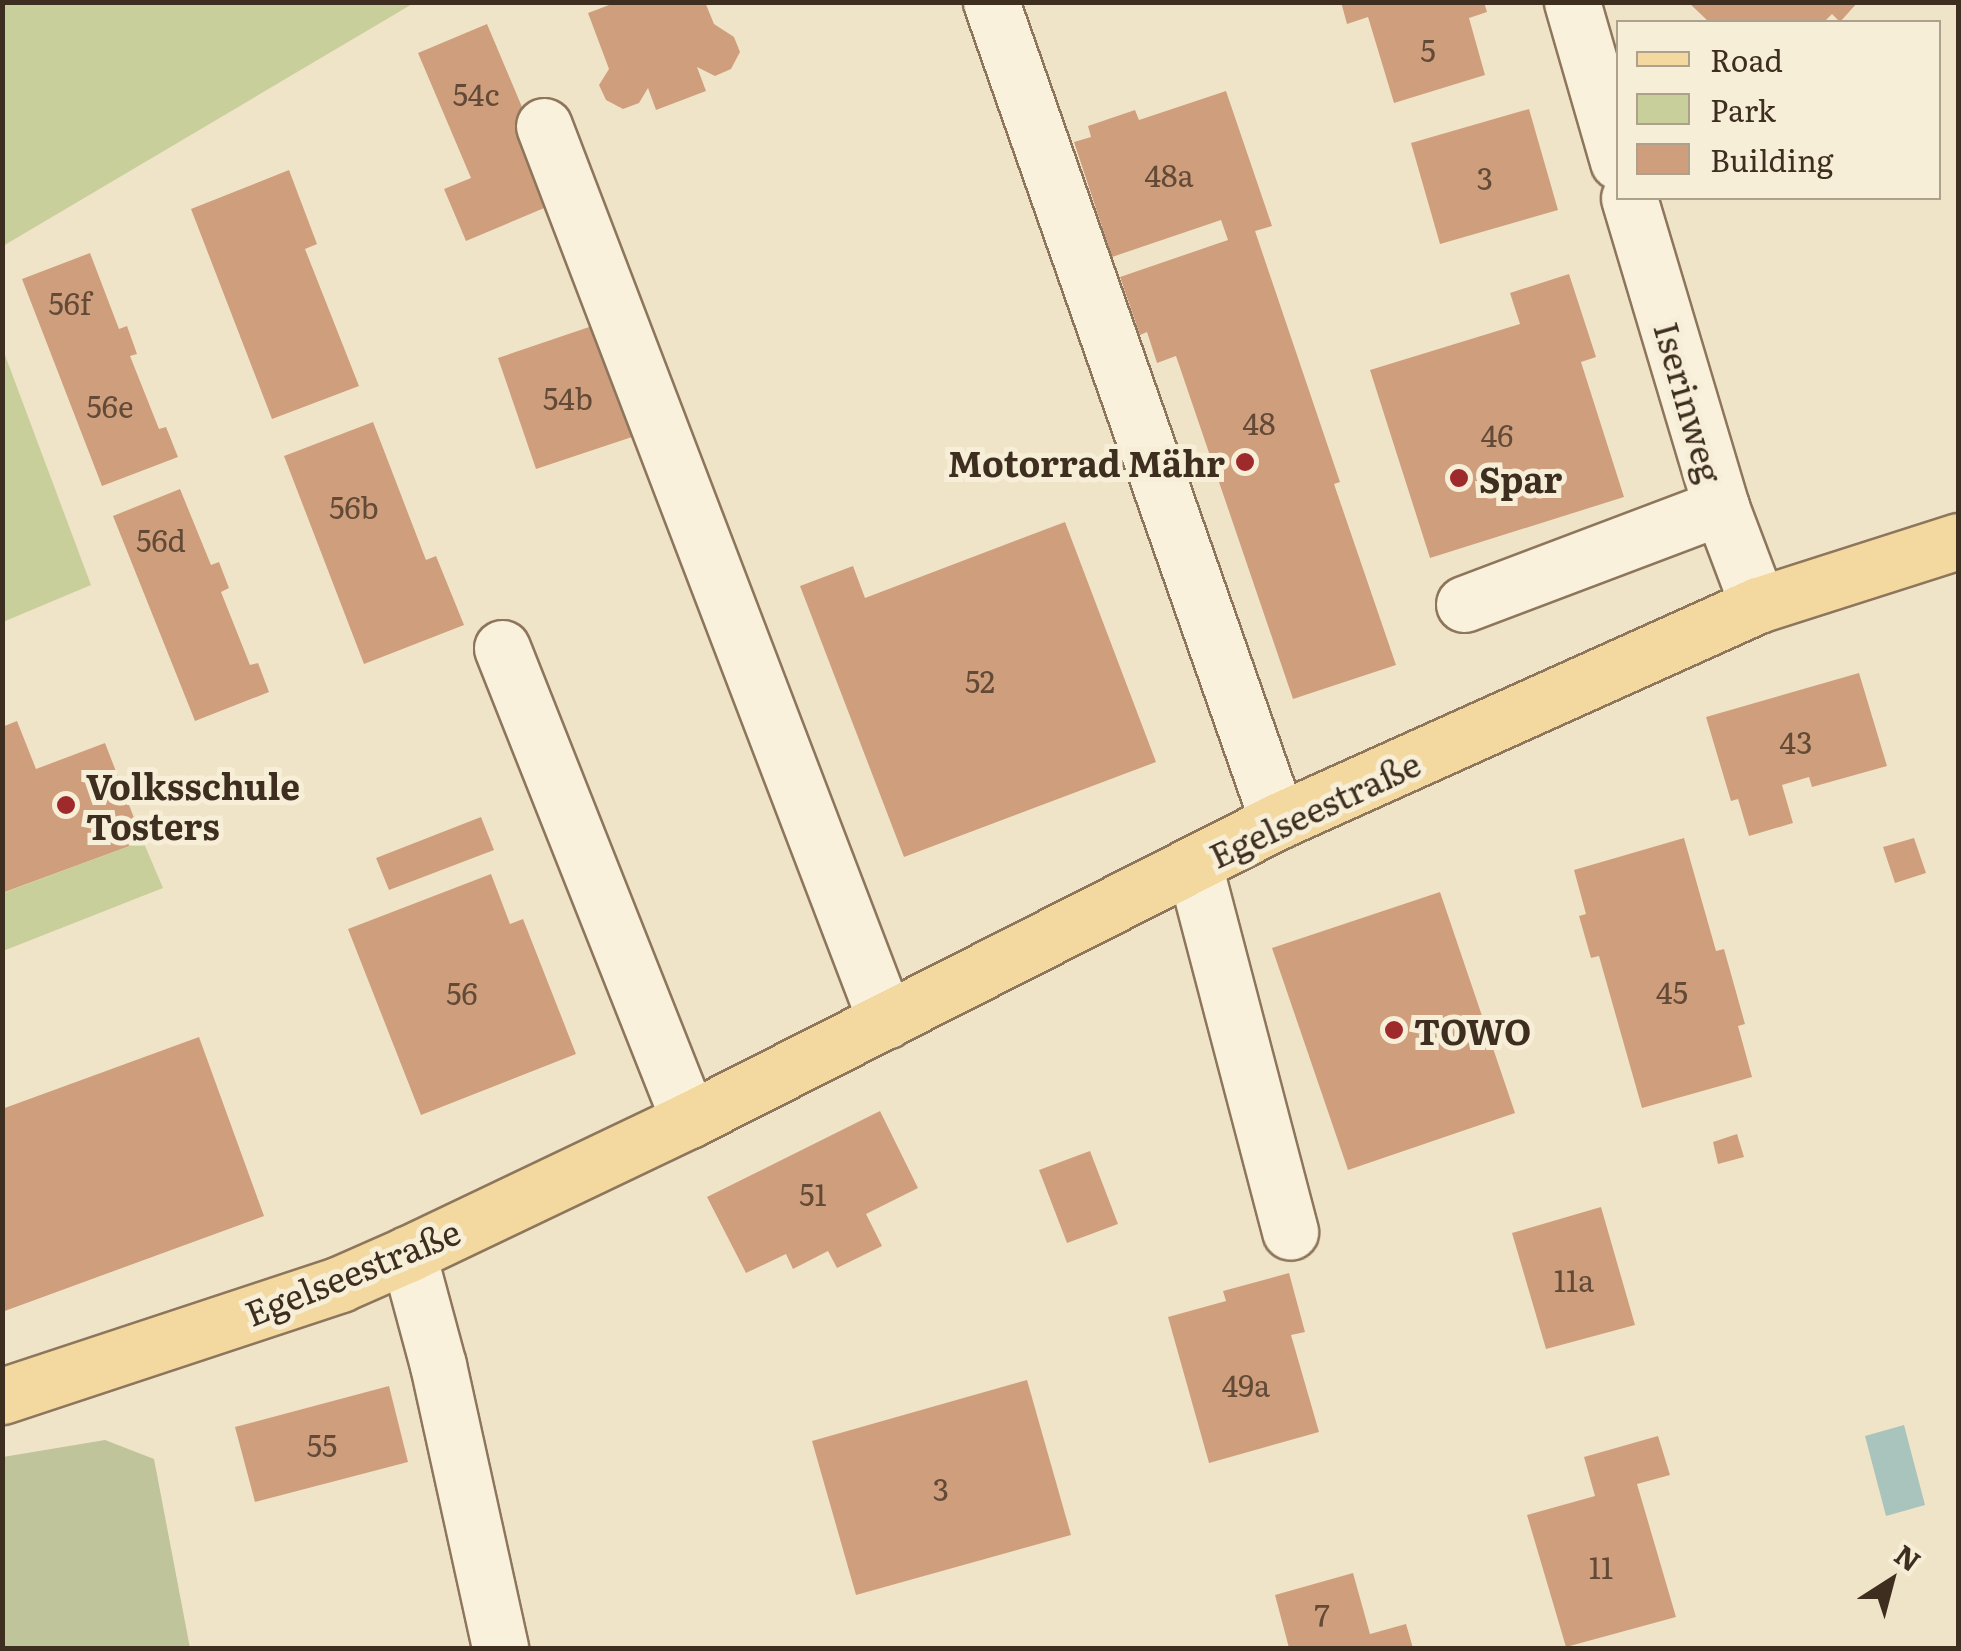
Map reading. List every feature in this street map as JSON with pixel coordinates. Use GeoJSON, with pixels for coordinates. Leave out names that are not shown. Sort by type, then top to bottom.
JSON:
{"type":"FeatureCollection","features":[{"type":"Feature","properties":{"kind":"main road","name":"Egelseestraße"},"geometry":{"type":"LineString","coordinates":[[3,1395],[340,1284],[690,1120],[1278,822],[1758,605],[1958,542]]}},
{"type":"Feature","properties":{"kind":"street"},"geometry":{"type":"LineString","coordinates":[[991,2],[1278,822]]}},
{"type":"Feature","properties":{"kind":"street"},"geometry":{"type":"LineString","coordinates":[[1572,2],[1616,153]]}},
{"type":"Feature","properties":{"kind":"street"},"geometry":{"type":"LineString","coordinates":[[544,126],[886,1021]]}},
{"type":"Feature","properties":{"kind":"street","name":"Iserinweg"},"geometry":{"type":"LineString","coordinates":[[1631,200],[1721,507],[1758,605]]}},
{"type":"Feature","properties":{"kind":"street"},"geometry":{"type":"LineString","coordinates":[[1464,604],[1721,507]]}},
{"type":"Feature","properties":{"kind":"street"},"geometry":{"type":"LineString","coordinates":[[502,648],[690,1120]]}},
{"type":"Feature","properties":{"kind":"street"},"geometry":{"type":"LineString","coordinates":[[1194,866],[1290,1232]]}},
{"type":"Feature","properties":{"kind":"street"},"geometry":{"type":"LineString","coordinates":[[408,1254],[438,1365],[500,1648]]}},
{"type":"Feature","properties":{"kind":"green space"},"geometry":{"type":"Polygon","coordinates":[[[3,2],[414,2],[414,3],[3,246],[3,2]]]}},
{"type":"Feature","properties":{"kind":"green space"},"geometry":{"type":"Polygon","coordinates":[[[2,347],[91,585],[3,622],[2,622],[2,347]]]}},
{"type":"Feature","properties":{"kind":"green space"},"geometry":{"type":"Polygon","coordinates":[[[143,841],[163,888],[3,951],[3,893],[143,841]]]}},
{"type":"Feature","properties":{"kind":"green space"},"geometry":{"type":"Polygon","coordinates":[[[105,1440],[154,1459],[190,1648],[3,1648],[3,1457],[105,1440]]]}},
{"type":"Feature","properties":{"kind":"water"},"geometry":{"type":"Polygon","coordinates":[[[1904,1425],[1925,1505],[1886,1516],[1865,1436],[1904,1425]]]}},
{"type":"Feature","properties":{"kind":"building"},"geometry":{"type":"Polygon","coordinates":[[[617,2],[705,2],[714,24],[734,37],[740,52],[731,69],[715,76],[697,67],[706,91],[656,110],[648,88],[639,103],[623,109],[606,100],[599,85],[609,69],[588,13],[617,2]]]}},
{"type":"Feature","properties":{"kind":"building"},"geometry":{"type":"Polygon","coordinates":[[[1341,2],[1484,2],[1487,12],[1469,18],[1485,75],[1394,103],[1368,17],[1347,24],[1341,2]]]}},
{"type":"Feature","properties":{"kind":"building"},"geometry":{"type":"Polygon","coordinates":[[[1688,2],[1858,2],[1842,20],[1832,14],[1826,20],[1707,20],[1688,2]]]}},
{"type":"Feature","properties":{"kind":"building"},"geometry":{"type":"Polygon","coordinates":[[[487,24],[533,133],[549,206],[466,241],[444,189],[471,178],[418,53],[487,24]]]}},
{"type":"Feature","properties":{"kind":"building"},"geometry":{"type":"Polygon","coordinates":[[[1226,91],[1272,226],[1255,231],[1340,482],[1334,484],[1396,665],[1293,699],[1176,356],[1157,363],[1147,332],[1140,335],[1120,277],[1228,240],[1221,220],[1112,257],[1074,142],[1091,137],[1088,126],[1135,110],[1139,120],[1226,91]]]}},
{"type":"Feature","properties":{"kind":"building"},"geometry":{"type":"Polygon","coordinates":[[[1529,109],[1558,210],[1440,244],[1411,143],[1529,109]]]}},
{"type":"Feature","properties":{"kind":"building"},"geometry":{"type":"Polygon","coordinates":[[[289,170],[317,244],[305,249],[359,386],[272,419],[191,209],[289,170]]]}},
{"type":"Feature","properties":{"kind":"building"},"geometry":{"type":"Polygon","coordinates":[[[90,253],[119,329],[127,326],[137,354],[130,356],[159,429],[166,427],[178,457],[102,486],[22,279],[90,253]]]}},
{"type":"Feature","properties":{"kind":"building"},"geometry":{"type":"Polygon","coordinates":[[[1569,274],[1596,357],[1581,362],[1624,497],[1430,558],[1370,370],[1520,324],[1510,293],[1569,274]]]}},
{"type":"Feature","properties":{"kind":"building"},"geometry":{"type":"Polygon","coordinates":[[[598,324],[638,435],[536,469],[498,358],[598,324]]]}},
{"type":"Feature","properties":{"kind":"building"},"geometry":{"type":"Polygon","coordinates":[[[373,422],[426,560],[436,556],[464,625],[364,664],[284,456],[373,422]]]}},
{"type":"Feature","properties":{"kind":"building"},"geometry":{"type":"Polygon","coordinates":[[[180,489],[211,565],[219,562],[229,588],[221,592],[250,665],[258,663],[269,692],[195,721],[113,516],[180,489]]]}},
{"type":"Feature","properties":{"kind":"building"},"geometry":{"type":"Polygon","coordinates":[[[1065,522],[1156,762],[904,857],[800,586],[853,566],[865,598],[1065,522]]]}},
{"type":"Feature","properties":{"kind":"building"},"geometry":{"type":"Polygon","coordinates":[[[1859,673],[1887,766],[1812,787],[1809,777],[1782,785],[1793,823],[1749,836],[1738,799],[1731,801],[1706,717],[1859,673]]]}},
{"type":"Feature","properties":{"kind":"building","name":"Volksschule Tosters"},"geometry":{"type":"Polygon","coordinates":[[[17,721],[36,769],[105,743],[143,841],[2,893],[2,727],[17,721]]]}},
{"type":"Feature","properties":{"kind":"building"},"geometry":{"type":"Polygon","coordinates":[[[481,817],[494,850],[389,890],[376,858],[481,817]]]}},
{"type":"Feature","properties":{"kind":"building"},"geometry":{"type":"Polygon","coordinates":[[[1684,838],[1716,951],[1724,949],[1745,1024],[1738,1026],[1752,1077],[1642,1108],[1599,956],[1591,958],[1579,916],[1586,914],[1574,870],[1684,838]]]}},
{"type":"Feature","properties":{"kind":"building"},"geometry":{"type":"Polygon","coordinates":[[[1914,838],[1926,873],[1895,883],[1883,847],[1914,838]]]}},
{"type":"Feature","properties":{"kind":"building"},"geometry":{"type":"Polygon","coordinates":[[[491,874],[510,924],[523,919],[576,1054],[421,1115],[348,929],[491,874]]]}},
{"type":"Feature","properties":{"kind":"building","name":"TOWO"},"geometry":{"type":"Polygon","coordinates":[[[1440,892],[1515,1113],[1348,1170],[1272,948],[1440,892]]]}},
{"type":"Feature","properties":{"kind":"building"},"geometry":{"type":"Polygon","coordinates":[[[199,1037],[264,1216],[2,1312],[2,1109],[199,1037]]]}},
{"type":"Feature","properties":{"kind":"building"},"geometry":{"type":"Polygon","coordinates":[[[880,1111],[918,1188],[866,1214],[882,1246],[837,1268],[828,1251],[793,1269],[786,1254],[746,1273],[707,1197],[880,1111]]]}},
{"type":"Feature","properties":{"kind":"building"},"geometry":{"type":"Polygon","coordinates":[[[1737,1134],[1744,1157],[1718,1164],[1713,1142],[1737,1134]]]}},
{"type":"Feature","properties":{"kind":"building"},"geometry":{"type":"Polygon","coordinates":[[[1090,1151],[1118,1224],[1067,1243],[1039,1170],[1090,1151]]]}},
{"type":"Feature","properties":{"kind":"building"},"geometry":{"type":"Polygon","coordinates":[[[1601,1207],[1635,1325],[1546,1349],[1512,1233],[1601,1207]]]}},
{"type":"Feature","properties":{"kind":"building"},"geometry":{"type":"Polygon","coordinates":[[[1289,1273],[1305,1332],[1291,1335],[1319,1432],[1209,1463],[1168,1317],[1226,1301],[1223,1291],[1289,1273]]]}},
{"type":"Feature","properties":{"kind":"building"},"geometry":{"type":"Polygon","coordinates":[[[1027,1380],[1071,1535],[856,1595],[812,1441],[1027,1380]]]}},
{"type":"Feature","properties":{"kind":"building"},"geometry":{"type":"Polygon","coordinates":[[[389,1386],[408,1462],[255,1502],[235,1427],[389,1386]]]}},
{"type":"Feature","properties":{"kind":"building"},"geometry":{"type":"Polygon","coordinates":[[[1658,1436],[1670,1475],[1637,1484],[1676,1617],[1566,1647],[1527,1515],[1595,1496],[1584,1457],[1658,1436]]]}},
{"type":"Feature","properties":{"kind":"building"},"geometry":{"type":"Polygon","coordinates":[[[1353,1573],[1370,1634],[1406,1624],[1413,1648],[1289,1648],[1275,1595],[1353,1573]]]}},
{"type":"Feature","properties":{"kind":"place","name":"Motorrad Mähr"},"geometry":{"type":"Point","coordinates":[1245,462]}},
{"type":"Feature","properties":{"kind":"place","name":"Spar"},"geometry":{"type":"Point","coordinates":[1459,478]}},
{"type":"Feature","properties":{"kind":"place","name":"Volksschule Tosters"},"geometry":{"type":"Point","coordinates":[66,805]}},
{"type":"Feature","properties":{"kind":"place","name":"TOWO"},"geometry":{"type":"Point","coordinates":[1394,1030]}}]}
